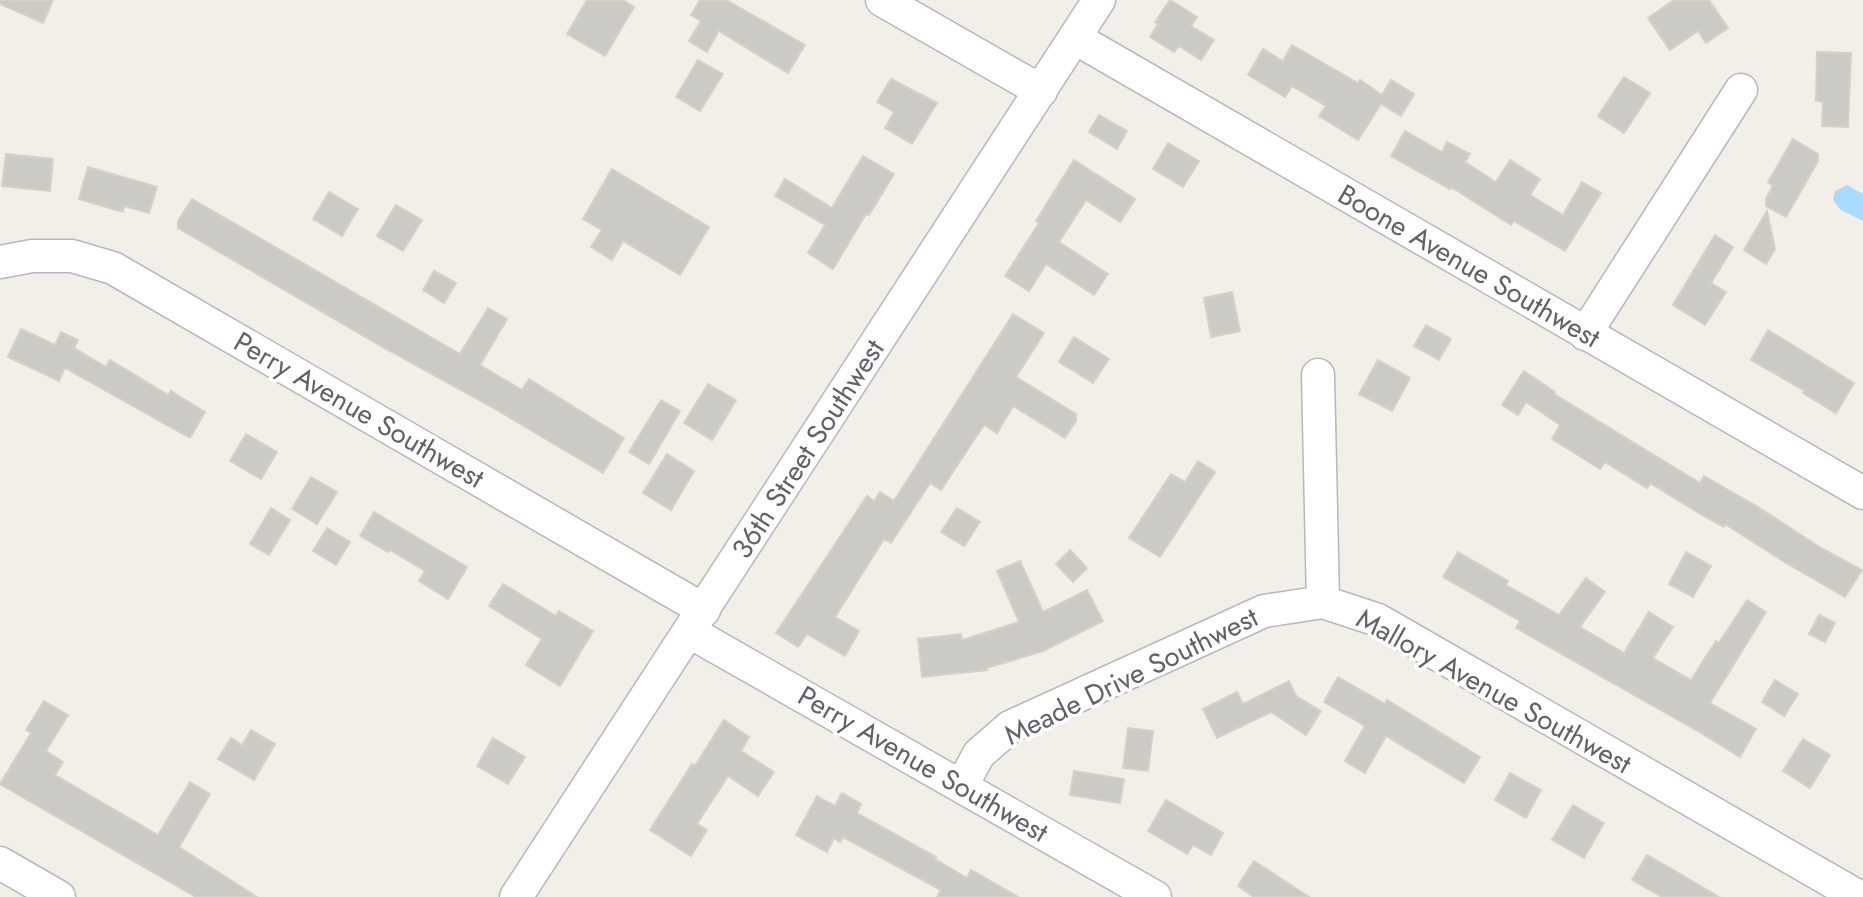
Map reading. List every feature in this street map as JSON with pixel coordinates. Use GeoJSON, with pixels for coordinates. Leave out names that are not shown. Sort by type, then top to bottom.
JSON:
{"type":"FeatureCollection","features":[{"type":"Feature","properties":{"kind":"street"},"geometry":{"type":"LineString","coordinates":[[882,0],[1041,91]]}},
{"type":"Feature","properties":{"kind":"street","name":"36th Street Southwest"},"geometry":{"type":"LineString","coordinates":[[516,897],[1099,0]]}},
{"type":"Feature","properties":{"kind":"street","name":"Boone Avenue Southwest"},"geometry":{"type":"LineString","coordinates":[[1075,38],[1863,493]]}},
{"type":"Feature","properties":{"kind":"street"},"geometry":{"type":"LineString","coordinates":[[1585,334],[1741,90]]}},
{"type":"Feature","properties":{"kind":"street","name":"Perry Avenue Southwest"},"geometry":{"type":"LineString","coordinates":[[0,261],[32,256],[72,256],[113,268],[697,621],[962,785],[1155,897]]}},
{"type":"Feature","properties":{"kind":"street","name":"Mallory Avenue Southwest"},"geometry":{"type":"LineString","coordinates":[[1318,375],[1323,602],[1378,620],[1859,897]]}},
{"type":"Feature","properties":{"kind":"street","name":"Meade Drive Southwest"},"geometry":{"type":"LineString","coordinates":[[962,785],[979,754],[1010,727],[1264,611],[1323,602]]}},
{"type":"Feature","properties":{"kind":"street"},"geometry":{"type":"LineString","coordinates":[[0,863],[59,897]]}},
{"type":"Feature","properties":{"kind":"water"},"geometry":{"type":"Polygon","coordinates":[[[1847,185],[1863,194],[1863,221],[1841,210],[1833,200],[1835,191],[1847,185]]]}},
{"type":"Feature","properties":{"kind":"building"},"geometry":{"type":"Polygon","coordinates":[[[0,0],[53,0],[43,23],[0,4],[0,0]]]}},
{"type":"Feature","properties":{"kind":"building"},"geometry":{"type":"Polygon","coordinates":[[[587,0],[623,0],[634,7],[605,56],[567,34],[587,0]]]}},
{"type":"Feature","properties":{"kind":"building"},"geometry":{"type":"Polygon","coordinates":[[[700,0],[726,0],[805,45],[788,73],[717,30],[707,52],[689,41],[701,21],[691,15],[700,0]]]}},
{"type":"Feature","properties":{"kind":"building"},"geometry":{"type":"Polygon","coordinates":[[[1170,0],[1197,17],[1191,26],[1214,40],[1201,60],[1179,46],[1174,52],[1150,37],[1158,24],[1155,22],[1170,0]]]}},
{"type":"Feature","properties":{"kind":"building"},"geometry":{"type":"Polygon","coordinates":[[[1674,0],[1709,0],[1728,28],[1706,43],[1698,31],[1670,50],[1648,18],[1674,0]]]}},
{"type":"Feature","properties":{"kind":"building"},"geometry":{"type":"Polygon","coordinates":[[[1292,45],[1358,83],[1360,80],[1382,95],[1391,80],[1414,94],[1401,116],[1381,104],[1358,140],[1319,116],[1326,106],[1292,86],[1285,97],[1248,75],[1263,49],[1283,61],[1292,45]]]}},
{"type":"Feature","properties":{"kind":"building"},"geometry":{"type":"Polygon","coordinates":[[[1817,52],[1851,53],[1848,127],[1822,126],[1823,102],[1816,101],[1817,52]]]}},
{"type":"Feature","properties":{"kind":"building"},"geometry":{"type":"Polygon","coordinates":[[[698,60],[723,74],[700,111],[676,97],[698,60]]]}},
{"type":"Feature","properties":{"kind":"building"},"geometry":{"type":"Polygon","coordinates":[[[1624,77],[1650,93],[1624,133],[1598,116],[1624,77]]]}},
{"type":"Feature","properties":{"kind":"building"},"geometry":{"type":"Polygon","coordinates":[[[891,79],[937,103],[912,144],[885,128],[894,112],[877,102],[891,79]]]}},
{"type":"Feature","properties":{"kind":"building"},"geometry":{"type":"Polygon","coordinates":[[[1099,115],[1127,131],[1117,149],[1089,132],[1099,115]]]}},
{"type":"Feature","properties":{"kind":"building"},"geometry":{"type":"Polygon","coordinates":[[[1405,131],[1442,152],[1447,142],[1470,154],[1465,162],[1496,182],[1510,160],[1540,179],[1530,195],[1563,215],[1582,182],[1601,193],[1565,251],[1514,221],[1511,225],[1451,187],[1450,189],[1391,156],[1405,131]]]}},
{"type":"Feature","properties":{"kind":"building"},"geometry":{"type":"Polygon","coordinates":[[[1793,139],[1818,154],[1818,161],[1786,217],[1766,206],[1766,198],[1773,186],[1768,182],[1793,139]]]}},
{"type":"Feature","properties":{"kind":"building"},"geometry":{"type":"Polygon","coordinates":[[[1168,143],[1199,161],[1183,187],[1153,169],[1168,143]]]}},
{"type":"Feature","properties":{"kind":"building"},"geometry":{"type":"Polygon","coordinates":[[[6,154],[53,159],[50,191],[2,186],[6,154]]]}},
{"type":"Feature","properties":{"kind":"building"},"geometry":{"type":"Polygon","coordinates":[[[863,156],[894,174],[833,269],[808,253],[825,225],[775,196],[785,179],[832,208],[863,156]]]}},
{"type":"Feature","properties":{"kind":"building"},"geometry":{"type":"Polygon","coordinates":[[[1074,160],[1135,199],[1120,222],[1086,200],[1059,242],[1108,274],[1094,295],[1046,264],[1029,291],[1005,276],[1039,223],[1036,221],[1074,160]]]}},
{"type":"Feature","properties":{"kind":"building"},"geometry":{"type":"Polygon","coordinates":[[[88,167],[157,187],[149,213],[124,206],[123,212],[79,199],[88,167]]]}},
{"type":"Feature","properties":{"kind":"building"},"geometry":{"type":"Polygon","coordinates":[[[612,169],[709,227],[680,275],[623,241],[612,260],[591,247],[602,230],[583,219],[612,169]]]}},
{"type":"Feature","properties":{"kind":"building"},"geometry":{"type":"Polygon","coordinates":[[[329,192],[358,209],[342,236],[313,219],[329,192]]]}},
{"type":"Feature","properties":{"kind":"building"},"geometry":{"type":"Polygon","coordinates":[[[192,199],[460,354],[488,308],[507,319],[480,365],[522,390],[529,379],[624,438],[603,473],[178,228],[178,221],[192,199]]]}},
{"type":"Feature","properties":{"kind":"building"},"geometry":{"type":"Polygon","coordinates":[[[396,205],[422,220],[403,251],[377,236],[396,205]]]}},
{"type":"Feature","properties":{"kind":"building"},"geometry":{"type":"Polygon","coordinates":[[[1767,211],[1775,249],[1766,264],[1744,250],[1767,211]]]}},
{"type":"Feature","properties":{"kind":"building"},"geometry":{"type":"Polygon","coordinates":[[[1715,235],[1733,247],[1711,283],[1726,292],[1705,325],[1673,305],[1715,235]]]}},
{"type":"Feature","properties":{"kind":"building"},"geometry":{"type":"Polygon","coordinates":[[[434,271],[456,283],[444,303],[423,290],[434,271]]]}},
{"type":"Feature","properties":{"kind":"building"},"geometry":{"type":"Polygon","coordinates":[[[1232,292],[1240,331],[1211,337],[1204,298],[1232,292]]]}},
{"type":"Feature","properties":{"kind":"building"},"geometry":{"type":"Polygon","coordinates":[[[1013,314],[1044,333],[1016,377],[1076,414],[1076,421],[1065,438],[1013,406],[997,433],[984,425],[941,490],[930,483],[891,543],[884,539],[835,617],[859,631],[845,656],[807,634],[798,647],[776,633],[867,496],[874,501],[880,492],[894,501],[1013,314]]]}},
{"type":"Feature","properties":{"kind":"building"},"geometry":{"type":"Polygon","coordinates":[[[1426,325],[1451,339],[1439,360],[1414,346],[1426,325]]]}},
{"type":"Feature","properties":{"kind":"building"},"geometry":{"type":"Polygon","coordinates":[[[21,329],[55,345],[61,332],[78,340],[74,348],[106,367],[110,360],[168,395],[171,391],[205,412],[190,438],[65,368],[59,381],[8,357],[21,329]]]}},
{"type":"Feature","properties":{"kind":"building"},"geometry":{"type":"Polygon","coordinates":[[[1768,330],[1854,383],[1836,413],[1803,393],[1805,391],[1751,360],[1768,330]]]}},
{"type":"Feature","properties":{"kind":"building"},"geometry":{"type":"Polygon","coordinates":[[[1074,337],[1109,359],[1093,383],[1059,362],[1074,337]]]}},
{"type":"Feature","properties":{"kind":"building"},"geometry":{"type":"Polygon","coordinates":[[[1378,360],[1410,378],[1392,411],[1359,394],[1378,360]]]}},
{"type":"Feature","properties":{"kind":"building"},"geometry":{"type":"Polygon","coordinates":[[[1524,371],[1555,392],[1554,394],[1700,483],[1704,476],[1862,570],[1845,597],[1725,524],[1724,527],[1650,483],[1647,488],[1605,462],[1600,469],[1552,439],[1560,425],[1526,402],[1518,415],[1502,405],[1524,371]]]}},
{"type":"Feature","properties":{"kind":"building"},"geometry":{"type":"Polygon","coordinates":[[[708,384],[736,400],[712,440],[684,423],[708,384]]]}},
{"type":"Feature","properties":{"kind":"building"},"geometry":{"type":"Polygon","coordinates":[[[661,400],[680,411],[649,464],[629,452],[661,400]]]}},
{"type":"Feature","properties":{"kind":"building"},"geometry":{"type":"Polygon","coordinates":[[[246,434],[277,452],[261,479],[230,461],[246,434]]]}},
{"type":"Feature","properties":{"kind":"building"},"geometry":{"type":"Polygon","coordinates":[[[667,454],[694,471],[671,510],[643,493],[667,454]]]}},
{"type":"Feature","properties":{"kind":"building"},"geometry":{"type":"Polygon","coordinates":[[[1198,461],[1215,472],[1160,557],[1129,538],[1171,474],[1185,482],[1198,461]]]}},
{"type":"Feature","properties":{"kind":"building"},"geometry":{"type":"Polygon","coordinates":[[[311,477],[337,492],[317,524],[292,509],[311,477]]]}},
{"type":"Feature","properties":{"kind":"building"},"geometry":{"type":"Polygon","coordinates":[[[271,508],[290,520],[269,555],[250,544],[271,508]]]}},
{"type":"Feature","properties":{"kind":"building"},"geometry":{"type":"Polygon","coordinates":[[[957,508],[980,522],[964,546],[941,532],[957,508]]]}},
{"type":"Feature","properties":{"kind":"building"},"geometry":{"type":"Polygon","coordinates":[[[374,512],[467,567],[448,599],[419,581],[425,571],[360,536],[374,512]]]}},
{"type":"Feature","properties":{"kind":"building"},"geometry":{"type":"Polygon","coordinates":[[[327,528],[350,542],[336,565],[313,551],[327,528]]]}},
{"type":"Feature","properties":{"kind":"building"},"geometry":{"type":"Polygon","coordinates":[[[1070,550],[1087,568],[1073,582],[1056,564],[1070,550]]]}},
{"type":"Feature","properties":{"kind":"building"},"geometry":{"type":"Polygon","coordinates":[[[1458,552],[1508,581],[1506,585],[1559,615],[1586,578],[1605,592],[1580,627],[1624,653],[1649,612],[1673,627],[1653,658],[1691,680],[1747,600],[1766,612],[1710,703],[1756,729],[1740,757],[1516,628],[1520,621],[1443,577],[1458,552]]]}},
{"type":"Feature","properties":{"kind":"building"},"geometry":{"type":"Polygon","coordinates":[[[1686,552],[1711,566],[1693,597],[1669,584],[1686,552]]]}},
{"type":"Feature","properties":{"kind":"building"},"geometry":{"type":"Polygon","coordinates":[[[1020,561],[1043,612],[1087,590],[1103,621],[1043,651],[987,670],[922,677],[918,639],[961,634],[962,640],[1019,622],[997,571],[1020,561]]]}},
{"type":"Feature","properties":{"kind":"building"},"geometry":{"type":"Polygon","coordinates":[[[503,584],[556,616],[559,611],[593,631],[560,686],[526,665],[542,639],[489,606],[503,584]]]}},
{"type":"Feature","properties":{"kind":"building"},"geometry":{"type":"Polygon","coordinates":[[[1819,615],[1835,623],[1825,642],[1809,634],[1819,615]]]}},
{"type":"Feature","properties":{"kind":"building"},"geometry":{"type":"Polygon","coordinates":[[[1338,677],[1385,704],[1387,700],[1480,757],[1464,783],[1386,736],[1365,773],[1345,761],[1365,726],[1324,702],[1338,677]]]}},
{"type":"Feature","properties":{"kind":"building"},"geometry":{"type":"Polygon","coordinates":[[[1775,680],[1798,694],[1784,716],[1762,702],[1775,680]]]}},
{"type":"Feature","properties":{"kind":"building"},"geometry":{"type":"Polygon","coordinates":[[[1289,681],[1296,696],[1321,711],[1306,735],[1271,712],[1217,738],[1203,709],[1237,692],[1243,704],[1289,681]]]}},
{"type":"Feature","properties":{"kind":"building"},"geometry":{"type":"Polygon","coordinates":[[[44,701],[68,715],[46,751],[63,762],[55,775],[158,835],[190,782],[210,794],[179,847],[257,897],[196,897],[0,784],[31,733],[26,730],[44,701]]]}},
{"type":"Feature","properties":{"kind":"building"},"geometry":{"type":"Polygon","coordinates":[[[724,720],[749,737],[741,751],[774,772],[758,796],[728,776],[697,824],[707,830],[691,856],[650,830],[724,720]]]}},
{"type":"Feature","properties":{"kind":"building"},"geometry":{"type":"Polygon","coordinates":[[[1128,728],[1153,731],[1148,771],[1123,768],[1128,728]]]}},
{"type":"Feature","properties":{"kind":"building"},"geometry":{"type":"Polygon","coordinates":[[[251,730],[275,744],[254,780],[218,759],[231,738],[242,745],[251,730]]]}},
{"type":"Feature","properties":{"kind":"building"},"geometry":{"type":"Polygon","coordinates":[[[493,738],[525,757],[508,784],[477,766],[493,738]]]}},
{"type":"Feature","properties":{"kind":"building"},"geometry":{"type":"Polygon","coordinates":[[[1803,739],[1830,755],[1810,788],[1783,771],[1803,739]]]}},
{"type":"Feature","properties":{"kind":"building"},"geometry":{"type":"Polygon","coordinates":[[[1074,771],[1124,779],[1120,803],[1070,795],[1074,771]]]}},
{"type":"Feature","properties":{"kind":"building"},"geometry":{"type":"Polygon","coordinates":[[[1510,773],[1541,790],[1526,818],[1495,800],[1510,773]]]}},
{"type":"Feature","properties":{"kind":"building"},"geometry":{"type":"Polygon","coordinates":[[[842,793],[861,804],[857,813],[936,857],[935,859],[967,878],[971,870],[1018,897],[937,897],[941,890],[843,837],[840,842],[834,838],[827,852],[796,835],[817,796],[835,806],[842,793]]]}},
{"type":"Feature","properties":{"kind":"building"},"geometry":{"type":"Polygon","coordinates":[[[1166,800],[1223,833],[1211,855],[1193,845],[1187,854],[1148,831],[1166,800]]]}},
{"type":"Feature","properties":{"kind":"building"},"geometry":{"type":"Polygon","coordinates":[[[1573,805],[1604,823],[1584,858],[1552,840],[1573,805]]]}},
{"type":"Feature","properties":{"kind":"building"},"geometry":{"type":"Polygon","coordinates":[[[1647,855],[1719,897],[1662,897],[1632,880],[1647,855]]]}},
{"type":"Feature","properties":{"kind":"building"},"geometry":{"type":"Polygon","coordinates":[[[1254,861],[1309,897],[1254,897],[1238,886],[1254,861]]]}}]}
